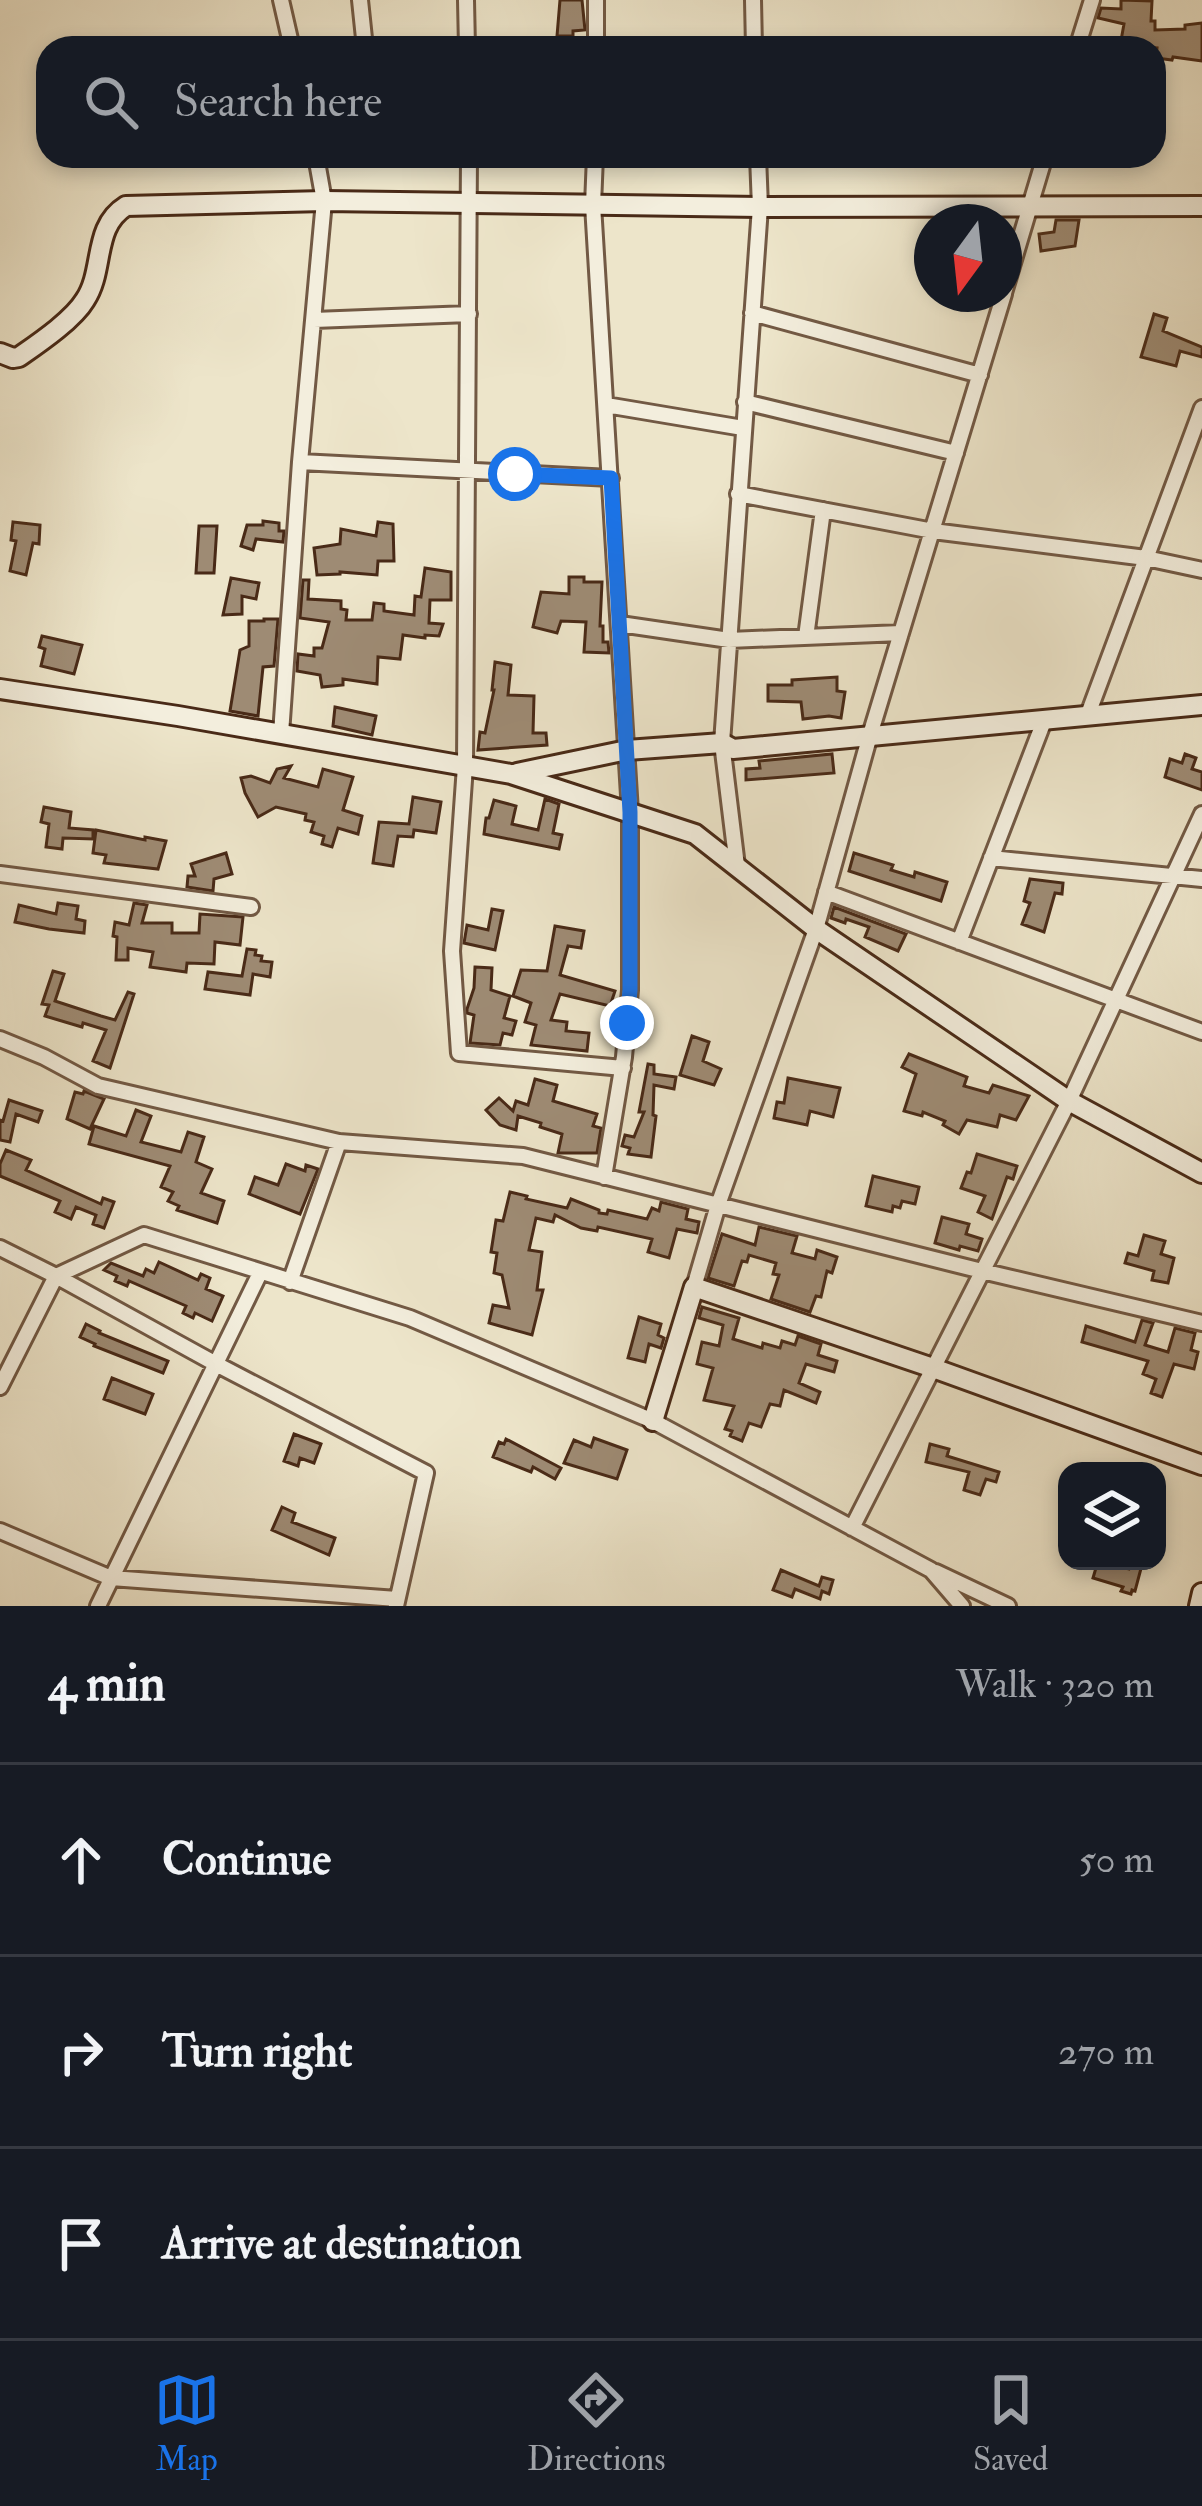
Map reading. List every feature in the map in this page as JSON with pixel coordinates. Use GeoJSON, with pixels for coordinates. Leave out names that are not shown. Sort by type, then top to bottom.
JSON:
{"type":"FeatureCollection","features":[{"type":"Feature","properties":{"kind":"street"},"geometry":{"type":"LineString","coordinates":[[280,0],[289,36]]}},
{"type":"Feature","properties":{"kind":"street"},"geometry":{"type":"LineString","coordinates":[[360,0],[363,36]]}},
{"type":"Feature","properties":{"kind":"street"},"geometry":{"type":"LineString","coordinates":[[466,0],[467,36]]}},
{"type":"Feature","properties":{"kind":"street"},"geometry":{"type":"LineString","coordinates":[[596,0],[596,36]]}},
{"type":"Feature","properties":{"kind":"street"},"geometry":{"type":"LineString","coordinates":[[753,0],[754,36]]}},
{"type":"Feature","properties":{"kind":"street"},"geometry":{"type":"LineString","coordinates":[[1081,36],[1092,0]]}},
{"type":"Feature","properties":{"kind":"street"},"geometry":{"type":"LineString","coordinates":[[281,734],[324,201],[318,168]]}},
{"type":"Feature","properties":{"kind":"street"},"geometry":{"type":"LineString","coordinates":[[470,168],[465,766],[452,951],[459,1053],[623,1068]]}},
{"type":"Feature","properties":{"kind":"street"},"geometry":{"type":"LineString","coordinates":[[595,168],[630,812],[630,990],[623,1068],[604,1177]]}},
{"type":"Feature","properties":{"kind":"street"},"geometry":{"type":"LineString","coordinates":[[736,866],[722,743],[760,208],[758,168]]}},
{"type":"Feature","properties":{"kind":"street"},"geometry":{"type":"LineString","coordinates":[[1022,232],[1041,168]]}},
{"type":"Feature","properties":{"kind":"street"},"geometry":{"type":"LineString","coordinates":[[0,353],[20,357],[76,311],[92,286],[104,230],[126,206],[324,201],[760,208],[1202,206]]}},
{"type":"Feature","properties":{"kind":"street"},"geometry":{"type":"LineString","coordinates":[[653,1420],[718,1205],[816,929],[999,312]]}},
{"type":"Feature","properties":{"kind":"street"},"geometry":{"type":"LineString","coordinates":[[314,320],[470,314]]}},
{"type":"Feature","properties":{"kind":"street"},"geometry":{"type":"LineString","coordinates":[[752,314],[980,375]]}},
{"type":"Feature","properties":{"kind":"street"},"geometry":{"type":"LineString","coordinates":[[745,402],[956,454]]}},
{"type":"Feature","properties":{"kind":"street"},"geometry":{"type":"LineString","coordinates":[[606,405],[743,428]]}},
{"type":"Feature","properties":{"kind":"street"},"geometry":{"type":"LineString","coordinates":[[1088,717],[1146,558],[1195,446],[1202,408]]}},
{"type":"Feature","properties":{"kind":"street"},"geometry":{"type":"LineString","coordinates":[[300,462],[611,478]]}},
{"type":"Feature","properties":{"kind":"street"},"geometry":{"type":"LineString","coordinates":[[738,494],[933,531],[1146,558],[1202,570]]}},
{"type":"Feature","properties":{"kind":"street"},"geometry":{"type":"LineString","coordinates":[[806,637],[823,510]]}},
{"type":"Feature","properties":{"kind":"street"},"geometry":{"type":"LineString","coordinates":[[620,624],[729,640],[902,632]]}},
{"type":"Feature","properties":{"kind":"street"},"geometry":{"type":"LineString","coordinates":[[0,689],[512,774],[695,833],[816,929],[1069,1100],[1202,1173]]}},
{"type":"Feature","properties":{"kind":"street"},"geometry":{"type":"LineString","coordinates":[[512,774],[627,750],[722,743],[733,749],[1202,705]]}},
{"type":"Feature","properties":{"kind":"street"},"geometry":{"type":"LineString","coordinates":[[959,942],[1044,721]]}},
{"type":"Feature","properties":{"kind":"street"},"geometry":{"type":"LineString","coordinates":[[852,1528],[1069,1100],[1202,814]]}},
{"type":"Feature","properties":{"kind":"street"},"geometry":{"type":"LineString","coordinates":[[992,858],[1202,879]]}},
{"type":"Feature","properties":{"kind":"street"},"geometry":{"type":"LineString","coordinates":[[0,874],[251,907]]}},
{"type":"Feature","properties":{"kind":"street"},"geometry":{"type":"LineString","coordinates":[[826,892],[1202,1032]]}},
{"type":"Feature","properties":{"kind":"street"},"geometry":{"type":"LineString","coordinates":[[0,1039],[98,1086],[339,1142],[523,1156],[1202,1323]]}},
{"type":"Feature","properties":{"kind":"street"},"geometry":{"type":"LineString","coordinates":[[290,1282],[339,1142]]}},
{"type":"Feature","properties":{"kind":"street"},"geometry":{"type":"LineString","coordinates":[[0,1388],[56,1276],[144,1235],[410,1318],[653,1420],[931,1570],[1008,1606]]}},
{"type":"Feature","properties":{"kind":"street"},"geometry":{"type":"LineString","coordinates":[[0,1249],[426,1473],[397,1602],[111,1578],[0,1532]]}},
{"type":"Feature","properties":{"kind":"street"},"geometry":{"type":"LineString","coordinates":[[98,1606],[260,1273]]}},
{"type":"Feature","properties":{"kind":"street"},"geometry":{"type":"LineString","coordinates":[[694,1287],[1202,1465]]}},
{"type":"Feature","properties":{"kind":"street"},"geometry":{"type":"LineString","coordinates":[[931,1570],[962,1606]]}},
{"type":"Feature","properties":{"kind":"street"},"geometry":{"type":"LineString","coordinates":[[1199,1606],[1202,1593]]}},
{"type":"Feature","properties":{"kind":"building"},"geometry":{"type":"Polygon","coordinates":[[[560,0],[582,0],[585,30],[557,36],[560,0]]]}},
{"type":"Feature","properties":{"kind":"building"},"geometry":{"type":"Polygon","coordinates":[[[1121,0],[1152,1],[1155,30],[1202,23],[1202,61],[1166,59],[1166,36],[1122,36],[1124,24],[1098,18],[1101,8],[1121,9],[1121,0]]]}},
{"type":"Feature","properties":{"kind":"building"},"geometry":{"type":"Polygon","coordinates":[[[1056,220],[1079,220],[1075,246],[1041,251],[1039,234],[1054,232],[1056,220]]]}},
{"type":"Feature","properties":{"kind":"building"},"geometry":{"type":"Polygon","coordinates":[[[1154,314],[1167,318],[1163,331],[1202,347],[1202,357],[1180,351],[1176,366],[1141,357],[1154,314]]]}},
{"type":"Feature","properties":{"kind":"building"},"geometry":{"type":"Polygon","coordinates":[[[263,521],[279,523],[283,542],[256,539],[253,550],[241,546],[247,525],[263,525],[263,521]]]}},
{"type":"Feature","properties":{"kind":"building"},"geometry":{"type":"Polygon","coordinates":[[[13,522],[40,525],[39,544],[33,543],[26,575],[10,571],[16,541],[11,540],[13,522]]]}},
{"type":"Feature","properties":{"kind":"building"},"geometry":{"type":"Polygon","coordinates":[[[378,522],[393,524],[394,561],[378,561],[377,575],[317,575],[314,548],[340,544],[341,529],[376,536],[378,522]]]}},
{"type":"Feature","properties":{"kind":"building"},"geometry":{"type":"Polygon","coordinates":[[[199,526],[217,526],[214,573],[196,573],[199,526]]]}},
{"type":"Feature","properties":{"kind":"building"},"geometry":{"type":"Polygon","coordinates":[[[425,568],[451,572],[451,600],[430,600],[429,623],[443,624],[439,636],[403,635],[400,659],[378,657],[377,684],[343,679],[343,685],[322,687],[320,675],[297,671],[298,654],[314,656],[314,648],[322,648],[329,622],[300,618],[303,580],[309,580],[308,599],[341,601],[346,620],[372,620],[374,603],[384,604],[384,611],[414,615],[425,568]]]}},
{"type":"Feature","properties":{"kind":"building"},"geometry":{"type":"Polygon","coordinates":[[[569,577],[602,582],[600,626],[609,653],[584,652],[586,622],[561,621],[557,633],[533,627],[541,592],[569,594],[569,577]]]}},
{"type":"Feature","properties":{"kind":"building"},"geometry":{"type":"Polygon","coordinates":[[[231,578],[259,583],[256,599],[242,596],[242,614],[223,615],[231,578]]]}},
{"type":"Feature","properties":{"kind":"building"},"geometry":{"type":"Polygon","coordinates":[[[278,619],[274,666],[263,667],[258,716],[230,711],[240,650],[249,646],[249,621],[278,619]]]}},
{"type":"Feature","properties":{"kind":"building"},"geometry":{"type":"Polygon","coordinates":[[[42,636],[82,645],[74,674],[41,666],[42,636]]]}},
{"type":"Feature","properties":{"kind":"building"},"geometry":{"type":"Polygon","coordinates":[[[495,662],[511,665],[508,695],[534,696],[533,733],[546,733],[547,745],[478,750],[494,690],[495,662]]]}},
{"type":"Feature","properties":{"kind":"building"},"geometry":{"type":"Polygon","coordinates":[[[837,677],[837,691],[845,692],[841,718],[803,719],[801,702],[768,701],[768,685],[837,677]]]}},
{"type":"Feature","properties":{"kind":"building"},"geometry":{"type":"Polygon","coordinates":[[[335,707],[376,716],[372,735],[333,726],[335,707]]]}},
{"type":"Feature","properties":{"kind":"building"},"geometry":{"type":"Polygon","coordinates":[[[832,754],[834,773],[746,780],[746,769],[760,768],[759,761],[832,754]]]}},
{"type":"Feature","properties":{"kind":"building"},"geometry":{"type":"Polygon","coordinates":[[[1185,754],[1196,758],[1192,769],[1202,772],[1202,790],[1165,777],[1170,759],[1182,763],[1185,754]]]}},
{"type":"Feature","properties":{"kind":"building"},"geometry":{"type":"Polygon","coordinates":[[[291,766],[284,778],[318,787],[323,769],[353,777],[343,810],[362,816],[358,834],[338,828],[332,847],[322,844],[324,836],[311,832],[314,822],[305,820],[306,814],[276,807],[258,817],[241,778],[251,776],[270,783],[277,769],[291,766]]]}},
{"type":"Feature","properties":{"kind":"building"},"geometry":{"type":"Polygon","coordinates":[[[413,797],[441,802],[436,833],[414,830],[413,837],[398,836],[393,866],[373,863],[379,822],[409,824],[413,797]]]}},
{"type":"Feature","properties":{"kind":"building"},"geometry":{"type":"Polygon","coordinates":[[[545,799],[559,804],[553,833],[562,835],[559,849],[484,834],[494,800],[516,806],[512,824],[538,830],[545,799]]]}},
{"type":"Feature","properties":{"kind":"building"},"geometry":{"type":"Polygon","coordinates":[[[44,807],[71,812],[69,828],[93,830],[93,839],[63,838],[62,849],[46,847],[49,824],[41,822],[44,807]]]}},
{"type":"Feature","properties":{"kind":"building"},"geometry":{"type":"Polygon","coordinates":[[[96,830],[166,841],[158,869],[104,863],[106,855],[93,853],[96,830]]]}},
{"type":"Feature","properties":{"kind":"building"},"geometry":{"type":"Polygon","coordinates":[[[226,853],[232,874],[214,879],[213,891],[187,887],[188,876],[195,876],[191,864],[226,853]]]}},
{"type":"Feature","properties":{"kind":"building"},"geometry":{"type":"Polygon","coordinates":[[[854,853],[893,865],[891,870],[947,882],[941,901],[849,871],[854,853]]]}},
{"type":"Feature","properties":{"kind":"building"},"geometry":{"type":"Polygon","coordinates":[[[1030,879],[1063,883],[1062,894],[1055,893],[1044,932],[1022,924],[1030,903],[1024,901],[1030,879]]]}},
{"type":"Feature","properties":{"kind":"building"},"geometry":{"type":"Polygon","coordinates":[[[58,903],[78,906],[76,919],[85,921],[84,933],[15,922],[19,905],[56,914],[58,903]]]}},
{"type":"Feature","properties":{"kind":"building"},"geometry":{"type":"Polygon","coordinates":[[[134,903],[147,905],[142,923],[172,923],[172,933],[199,933],[200,914],[243,917],[240,945],[215,942],[214,964],[187,963],[186,972],[150,967],[153,952],[128,948],[128,960],[116,960],[115,922],[129,925],[134,903]]]}},
{"type":"Feature","properties":{"kind":"building"},"geometry":{"type":"Polygon","coordinates":[[[834,907],[906,934],[898,951],[865,937],[869,927],[831,918],[834,907]]]}},
{"type":"Feature","properties":{"kind":"building"},"geometry":{"type":"Polygon","coordinates":[[[492,909],[503,911],[495,950],[464,943],[467,925],[488,930],[492,909]]]}},
{"type":"Feature","properties":{"kind":"building"},"geometry":{"type":"Polygon","coordinates":[[[555,926],[584,931],[581,948],[568,946],[560,975],[615,991],[610,1006],[560,994],[551,1020],[567,1022],[566,1031],[589,1033],[587,1051],[531,1045],[536,1025],[525,1022],[531,1003],[513,996],[521,970],[547,971],[555,926]]]}},
{"type":"Feature","properties":{"kind":"building"},"geometry":{"type":"Polygon","coordinates":[[[247,949],[256,950],[261,961],[272,962],[270,977],[253,974],[250,995],[205,989],[208,972],[242,976],[247,949]]]}},
{"type":"Feature","properties":{"kind":"building"},"geometry":{"type":"Polygon","coordinates":[[[475,967],[492,968],[491,990],[510,996],[504,1018],[516,1021],[512,1035],[503,1033],[500,1045],[470,1043],[474,1015],[467,1009],[475,967]]]}},
{"type":"Feature","properties":{"kind":"building"},"geometry":{"type":"Polygon","coordinates":[[[53,971],[64,974],[55,1001],[115,1020],[128,992],[134,994],[110,1068],[93,1061],[106,1030],[45,1016],[49,1005],[42,1004],[53,971]]]}},
{"type":"Feature","properties":{"kind":"building"},"geometry":{"type":"Polygon","coordinates":[[[692,1036],[709,1042],[703,1061],[721,1069],[714,1085],[680,1075],[692,1036]]]}},
{"type":"Feature","properties":{"kind":"building"},"geometry":{"type":"Polygon","coordinates":[[[909,1054],[967,1077],[964,1086],[989,1093],[993,1085],[1029,1096],[1016,1120],[1000,1115],[997,1127],[967,1120],[959,1134],[943,1125],[945,1121],[904,1111],[916,1074],[902,1067],[909,1054]]]}},
{"type":"Feature","properties":{"kind":"building"},"geometry":{"type":"Polygon","coordinates":[[[648,1064],[654,1065],[654,1074],[676,1077],[674,1089],[654,1085],[651,1157],[628,1154],[630,1148],[622,1146],[625,1135],[634,1137],[644,1112],[639,1112],[648,1064]]]}},
{"type":"Feature","properties":{"kind":"building"},"geometry":{"type":"Polygon","coordinates":[[[788,1078],[840,1088],[833,1117],[810,1111],[807,1125],[774,1118],[777,1102],[784,1103],[788,1078]]]}},
{"type":"Feature","properties":{"kind":"building"},"geometry":{"type":"Polygon","coordinates":[[[535,1079],[557,1085],[553,1101],[597,1114],[593,1126],[601,1128],[597,1153],[558,1153],[562,1134],[518,1116],[516,1130],[500,1125],[486,1110],[499,1098],[513,1111],[516,1101],[528,1105],[535,1079]]]}},
{"type":"Feature","properties":{"kind":"building"},"geometry":{"type":"Polygon","coordinates":[[[75,1092],[104,1099],[90,1129],[67,1119],[75,1092]]]}},
{"type":"Feature","properties":{"kind":"building"},"geometry":{"type":"Polygon","coordinates":[[[9,1100],[42,1111],[38,1122],[16,1114],[10,1142],[0,1140],[0,1120],[9,1100]]]}},
{"type":"Feature","properties":{"kind":"building"},"geometry":{"type":"Polygon","coordinates":[[[136,1110],[151,1116],[141,1142],[181,1152],[188,1132],[204,1137],[196,1162],[212,1169],[201,1193],[224,1201],[217,1223],[177,1210],[179,1206],[168,1201],[173,1192],[161,1187],[170,1166],[89,1144],[94,1126],[126,1136],[136,1110]]]}},
{"type":"Feature","properties":{"kind":"building"},"geometry":{"type":"Polygon","coordinates":[[[6,1150],[31,1160],[26,1170],[101,1204],[103,1198],[114,1202],[104,1228],[93,1224],[96,1215],[76,1207],[71,1219],[55,1212],[60,1201],[0,1176],[6,1150]]]}},
{"type":"Feature","properties":{"kind":"building"},"geometry":{"type":"Polygon","coordinates":[[[977,1154],[1017,1166],[1013,1179],[1007,1177],[992,1219],[978,1212],[985,1196],[961,1188],[977,1154]]]}},
{"type":"Feature","properties":{"kind":"building"},"geometry":{"type":"Polygon","coordinates":[[[286,1164],[305,1171],[306,1165],[318,1169],[300,1214],[249,1194],[255,1177],[278,1185],[286,1164]]]}},
{"type":"Feature","properties":{"kind":"building"},"geometry":{"type":"Polygon","coordinates":[[[873,1176],[919,1187],[915,1204],[902,1201],[892,1212],[866,1206],[873,1176]]]}},
{"type":"Feature","properties":{"kind":"building"},"geometry":{"type":"Polygon","coordinates":[[[510,1192],[567,1208],[571,1199],[599,1213],[608,1210],[647,1219],[652,1208],[659,1211],[661,1202],[688,1209],[686,1219],[699,1222],[697,1233],[677,1229],[669,1258],[648,1252],[652,1239],[581,1228],[555,1215],[553,1222],[536,1218],[529,1250],[542,1252],[537,1290],[543,1290],[532,1335],[489,1323],[493,1305],[509,1308],[502,1275],[494,1273],[497,1253],[491,1252],[496,1220],[503,1221],[510,1192]]]}},
{"type":"Feature","properties":{"kind":"building"},"geometry":{"type":"Polygon","coordinates":[[[942,1217],[969,1224],[966,1234],[982,1239],[978,1251],[935,1243],[942,1217]]]}},
{"type":"Feature","properties":{"kind":"building"},"geometry":{"type":"Polygon","coordinates":[[[759,1227],[797,1236],[792,1253],[815,1259],[817,1250],[837,1257],[810,1312],[771,1299],[779,1275],[773,1274],[776,1263],[749,1255],[747,1262],[742,1261],[734,1286],[708,1278],[722,1234],[755,1245],[759,1227]]]}},
{"type":"Feature","properties":{"kind":"building"},"geometry":{"type":"Polygon","coordinates":[[[1144,1235],[1165,1241],[1161,1254],[1174,1258],[1168,1283],[1152,1280],[1154,1271],[1125,1263],[1128,1253],[1138,1256],[1144,1235]]]}},
{"type":"Feature","properties":{"kind":"building"},"geometry":{"type":"Polygon","coordinates":[[[159,1262],[198,1280],[201,1274],[210,1278],[206,1289],[223,1296],[212,1321],[195,1313],[193,1318],[183,1313],[186,1306],[129,1281],[127,1286],[115,1281],[117,1276],[104,1270],[111,1263],[143,1276],[146,1269],[154,1273],[159,1262]]]}},
{"type":"Feature","properties":{"kind":"building"},"geometry":{"type":"Polygon","coordinates":[[[702,1307],[739,1318],[733,1339],[762,1348],[763,1343],[780,1348],[782,1341],[795,1345],[798,1336],[821,1344],[818,1355],[837,1361],[834,1372],[806,1364],[799,1383],[820,1392],[816,1403],[784,1390],[780,1406],[770,1404],[761,1427],[749,1423],[742,1441],[730,1436],[732,1431],[725,1429],[734,1406],[704,1400],[713,1368],[697,1364],[702,1342],[719,1346],[723,1325],[699,1318],[702,1307]]]}},
{"type":"Feature","properties":{"kind":"building"},"geometry":{"type":"Polygon","coordinates":[[[639,1317],[661,1324],[658,1335],[664,1338],[661,1348],[649,1344],[645,1362],[628,1358],[639,1317]]]}},
{"type":"Feature","properties":{"kind":"building"},"geometry":{"type":"Polygon","coordinates":[[[1142,1320],[1153,1323],[1145,1345],[1168,1352],[1175,1328],[1195,1333],[1194,1369],[1174,1364],[1162,1397],[1151,1393],[1156,1379],[1143,1374],[1148,1361],[1082,1342],[1086,1326],[1135,1342],[1142,1320]]]}},
{"type":"Feature","properties":{"kind":"building"},"geometry":{"type":"Polygon","coordinates":[[[86,1324],[168,1361],[163,1373],[94,1346],[80,1337],[86,1324]]]}},
{"type":"Feature","properties":{"kind":"building"},"geometry":{"type":"Polygon","coordinates":[[[112,1378],[153,1394],[145,1414],[104,1399],[112,1378]]]}},
{"type":"Feature","properties":{"kind":"building"},"geometry":{"type":"Polygon","coordinates":[[[294,1434],[321,1444],[314,1463],[300,1458],[298,1466],[284,1461],[294,1434]]]}},
{"type":"Feature","properties":{"kind":"building"},"geometry":{"type":"Polygon","coordinates":[[[594,1438],[627,1450],[617,1479],[564,1463],[574,1440],[591,1447],[594,1438]]]}},
{"type":"Feature","properties":{"kind":"building"},"geometry":{"type":"Polygon","coordinates":[[[506,1439],[561,1468],[555,1479],[533,1467],[531,1472],[493,1457],[499,1442],[504,1444],[506,1439]]]}},
{"type":"Feature","properties":{"kind":"building"},"geometry":{"type":"Polygon","coordinates":[[[930,1444],[949,1449],[947,1456],[999,1472],[996,1482],[986,1479],[980,1495],[964,1490],[969,1472],[926,1462],[930,1444]]]}},
{"type":"Feature","properties":{"kind":"building"},"geometry":{"type":"Polygon","coordinates":[[[282,1507],[295,1513],[292,1522],[335,1538],[329,1555],[272,1530],[282,1507]]]}},
{"type":"Feature","properties":{"kind":"building"},"geometry":{"type":"Polygon","coordinates":[[[781,1570],[819,1586],[822,1577],[833,1580],[829,1594],[822,1591],[820,1599],[795,1589],[792,1597],[773,1590],[781,1570]]]}},
{"type":"Feature","properties":{"kind":"building"},"geometry":{"type":"Polygon","coordinates":[[[1095,1570],[1141,1570],[1131,1594],[1093,1578],[1095,1570]]]}},
{"type":"Feature","properties":{"kind":"route"},"geometry":{"type":"LineString","coordinates":[[515,474],[611,478],[630,812],[627,1023]]}}]}
